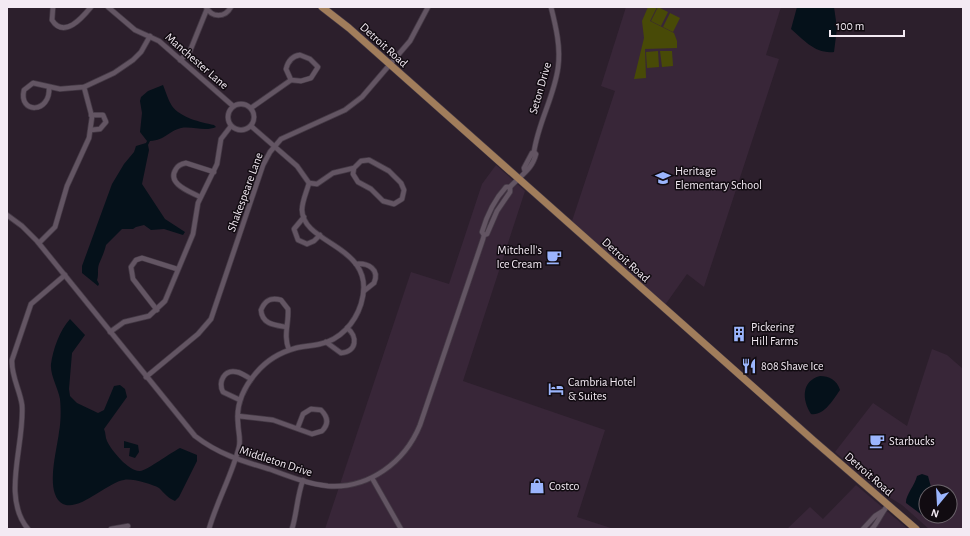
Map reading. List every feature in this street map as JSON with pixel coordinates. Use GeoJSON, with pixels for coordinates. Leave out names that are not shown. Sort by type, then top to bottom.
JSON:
{"type":"FeatureCollection","features":[{"type":"Feature","properties":{"kind":"main road","name":"Detroit Road"},"geometry":{"type":"LineString","coordinates":[[322,7],[389,64],[916,529]]}},
{"type":"Feature","properties":{"kind":"street"},"geometry":{"type":"LineString","coordinates":[[53,7],[52,20],[58,26],[65,28],[74,24],[91,7]]}},
{"type":"Feature","properties":{"kind":"street","name":"Manchester Lane"},"geometry":{"type":"LineString","coordinates":[[108,7],[135,30],[159,41],[233,106]]}},
{"type":"Feature","properties":{"kind":"street"},"geometry":{"type":"LineString","coordinates":[[180,60],[190,51],[206,8],[212,14],[219,16],[226,14],[231,7]]}},
{"type":"Feature","properties":{"kind":"street","name":"Shakespeare Lane"},"geometry":{"type":"LineString","coordinates":[[146,377],[198,334],[211,319],[263,165],[274,146],[290,134],[353,105],[362,97],[410,41],[428,7]]}},
{"type":"Feature","properties":{"kind":"street","name":"Seton Drive"},"geometry":{"type":"LineString","coordinates":[[518,178],[525,172],[528,172],[534,161],[536,154],[534,152],[538,132],[558,70],[558,41],[551,7]]}},
{"type":"Feature","properties":{"kind":"street"},"geometry":{"type":"LineString","coordinates":[[49,87],[49,97],[43,105],[34,108],[28,107],[23,93],[28,85],[36,82],[49,87],[65,89],[84,87],[114,73],[132,60],[141,52],[150,36]]}},
{"type":"Feature","properties":{"kind":"street"},"geometry":{"type":"LineString","coordinates":[[251,108],[290,80],[301,81],[311,78],[318,67],[317,65],[306,57],[295,56],[289,60],[286,68],[290,80]]}},
{"type":"Feature","properties":{"kind":"street"},"geometry":{"type":"LineString","coordinates":[[39,243],[55,228],[67,186],[85,149],[91,130],[91,115],[84,87]]}},
{"type":"Feature","properties":{"kind":"street"},"geometry":{"type":"LineString","coordinates":[[243,104],[251,108],[254,118],[251,126],[240,130],[232,126],[228,117],[229,111],[233,106],[243,104]]}},
{"type":"Feature","properties":{"kind":"street"},"geometry":{"type":"LineString","coordinates":[[91,115],[103,115],[106,122],[100,129],[91,130]]}},
{"type":"Feature","properties":{"kind":"street"},"geometry":{"type":"LineString","coordinates":[[110,332],[121,324],[146,317],[157,310],[168,296],[177,269],[195,228],[200,198],[214,172],[219,158],[221,139],[232,126]]}},
{"type":"Feature","properties":{"kind":"street"},"geometry":{"type":"LineString","coordinates":[[251,126],[297,166],[309,183],[314,185],[333,173],[354,168],[361,161],[369,160],[389,172],[403,186],[402,199],[394,204],[383,201],[371,189],[355,180],[353,174],[354,168]]}},
{"type":"Feature","properties":{"kind":"street"},"geometry":{"type":"LineString","coordinates":[[200,198],[176,183],[174,176],[176,169],[182,164],[186,163],[214,172]]}},
{"type":"Feature","properties":{"kind":"street","name":"Middleton Drive"},"geometry":{"type":"LineString","coordinates":[[7,215],[22,226],[39,243],[195,436],[216,450],[235,458],[303,480],[332,486],[354,483],[372,478],[397,460],[409,447],[417,432],[484,235],[487,234],[497,211],[510,192],[510,187],[518,178]]}},
{"type":"Feature","properties":{"kind":"street"},"geometry":{"type":"LineString","coordinates":[[209,529],[240,444],[238,416],[240,400],[251,379],[262,366],[289,350],[326,342],[335,338],[347,328],[358,312],[364,291],[362,277],[356,264],[344,252],[306,224],[302,206],[309,183]]}},
{"type":"Feature","properties":{"kind":"street"},"geometry":{"type":"LineString","coordinates":[[304,217],[294,229],[298,240],[307,244],[314,241],[320,235]]}},
{"type":"Feature","properties":{"kind":"street"},"geometry":{"type":"LineString","coordinates":[[157,310],[133,278],[131,267],[136,260],[142,258],[177,269]]}},
{"type":"Feature","properties":{"kind":"street"},"geometry":{"type":"LineString","coordinates":[[356,264],[368,264],[375,274],[374,283],[364,291]]}},
{"type":"Feature","properties":{"kind":"street"},"geometry":{"type":"LineString","coordinates":[[28,529],[21,519],[15,503],[22,406],[11,370],[12,360],[30,306],[65,275]]}},
{"type":"Feature","properties":{"kind":"street"},"geometry":{"type":"LineString","coordinates":[[286,327],[269,324],[265,320],[261,310],[267,301],[277,299],[286,305],[288,312],[286,340],[289,350]]}},
{"type":"Feature","properties":{"kind":"street"},"geometry":{"type":"LineString","coordinates":[[326,342],[341,353],[351,350],[354,345],[355,338],[353,332],[347,328]]}},
{"type":"Feature","properties":{"kind":"street"},"geometry":{"type":"LineString","coordinates":[[240,400],[223,392],[221,386],[222,378],[228,373],[236,371],[251,379]]}},
{"type":"Feature","properties":{"kind":"street"},"geometry":{"type":"LineString","coordinates":[[238,416],[273,420],[298,427],[310,434],[316,434],[324,430],[327,420],[321,410],[311,409],[303,414],[298,427]]}},
{"type":"Feature","properties":{"kind":"street"},"geometry":{"type":"LineString","coordinates":[[372,478],[401,529]]}},
{"type":"Feature","properties":{"kind":"street"},"geometry":{"type":"LineString","coordinates":[[292,529],[297,515],[299,491],[303,480]]}},
{"type":"Feature","properties":{"kind":"street"},"geometry":{"type":"LineString","coordinates":[[863,529],[888,505]]}},
{"type":"Feature","properties":{"kind":"street"},"geometry":{"type":"LineString","coordinates":[[872,529],[880,521],[883,511]]}},
{"type":"Feature","properties":{"kind":"street"},"geometry":{"type":"LineString","coordinates":[[111,529],[128,526]]}},
{"type":"Feature","properties":{"kind":"shaded area","name":"Heritage Elementary School"},"geometry":{"type":"Polygon","coordinates":[[[626,7],[781,7],[766,55],[779,59],[704,287],[687,274],[665,305],[572,221],[615,91],[601,86],[626,7]]]}},
{"type":"Feature","properties":{"kind":"shaded area"},"geometry":{"type":"Polygon","coordinates":[[[648,7],[657,7],[650,21],[674,33],[677,41],[677,48],[645,49],[646,78],[634,79],[644,38],[642,21],[648,7]]]}},
{"type":"Feature","properties":{"kind":"shaded area"},"geometry":{"type":"Polygon","coordinates":[[[658,7],[668,12],[661,26],[651,21],[658,7]]]}},
{"type":"Feature","properties":{"kind":"shaded area"},"geometry":{"type":"Polygon","coordinates":[[[797,7],[834,7],[837,28],[834,52],[815,49],[791,29],[797,7]]]}},
{"type":"Feature","properties":{"kind":"shaded area"},"geometry":{"type":"Polygon","coordinates":[[[670,13],[680,18],[673,32],[663,27],[670,13]]]}},
{"type":"Feature","properties":{"kind":"shaded area"},"geometry":{"type":"Polygon","coordinates":[[[658,51],[659,67],[647,68],[646,52],[658,51]]]}},
{"type":"Feature","properties":{"kind":"shaded area"},"geometry":{"type":"Polygon","coordinates":[[[660,51],[672,51],[673,66],[662,67],[660,51]]]}},
{"type":"Feature","properties":{"kind":"shaded area"},"geometry":{"type":"Polygon","coordinates":[[[163,85],[172,106],[180,114],[191,119],[214,125],[216,127],[208,129],[177,129],[160,139],[150,141],[148,145],[149,150],[142,184],[165,219],[185,232],[183,235],[164,229],[151,230],[144,225],[133,229],[122,229],[106,245],[98,266],[98,286],[82,273],[82,266],[112,184],[124,164],[134,152],[136,146],[146,143],[147,141],[140,132],[142,113],[140,101],[141,97],[148,91],[163,85]]]}},
{"type":"Feature","properties":{"kind":"shaded area"},"geometry":{"type":"Polygon","coordinates":[[[496,165],[525,191],[463,381],[605,430],[577,517],[614,529],[325,529],[411,272],[449,284],[482,184],[496,165]]]}},
{"type":"Feature","properties":{"kind":"shaded area"},"geometry":{"type":"Polygon","coordinates":[[[70,319],[85,335],[72,353],[69,389],[70,396],[77,403],[98,413],[104,410],[114,386],[120,385],[125,389],[127,397],[104,429],[106,440],[116,455],[131,468],[140,471],[148,468],[180,448],[197,455],[197,461],[179,497],[175,501],[156,486],[131,480],[117,482],[77,504],[63,504],[57,499],[54,491],[53,471],[61,407],[51,364],[53,352],[58,340],[66,323],[70,319]]]}},
{"type":"Feature","properties":{"kind":"shaded area"},"geometry":{"type":"Polygon","coordinates":[[[932,349],[947,355],[963,369],[963,529],[929,529],[923,524],[958,524],[958,484],[918,484],[918,519],[902,505],[884,494],[835,452],[873,403],[907,426],[932,349]]]}},
{"type":"Feature","properties":{"kind":"shaded area"},"geometry":{"type":"Polygon","coordinates":[[[820,376],[832,379],[840,390],[824,410],[816,414],[811,414],[806,403],[806,387],[814,378],[820,376]]]}},
{"type":"Feature","properties":{"kind":"shaded area"},"geometry":{"type":"Polygon","coordinates":[[[124,441],[138,445],[139,452],[135,458],[129,456],[130,448],[124,448],[124,441]]]}},
{"type":"Feature","properties":{"kind":"shaded area"},"geometry":{"type":"Polygon","coordinates":[[[922,474],[928,476],[930,484],[918,484],[918,512],[906,503],[907,497],[917,476],[922,474]]]}},
{"type":"Feature","properties":{"kind":"shaded area"},"geometry":{"type":"Polygon","coordinates":[[[856,485],[908,529],[787,529],[810,507],[823,519],[856,485]]]}},
{"type":"Feature","properties":{"kind":"place","name":"Heritage Elementary School"},"geometry":{"type":"Point","coordinates":[663,178]}},
{"type":"Feature","properties":{"kind":"place","name":"Mitchell's Ice Cream"},"geometry":{"type":"Point","coordinates":[554,257]}},
{"type":"Feature","properties":{"kind":"place","name":"Pickering Hill Farms"},"geometry":{"type":"Point","coordinates":[739,334]}},
{"type":"Feature","properties":{"kind":"place","name":"808 Shave Ice"},"geometry":{"type":"Point","coordinates":[749,366]}},
{"type":"Feature","properties":{"kind":"place","name":"Cambria Hotel & Suites"},"geometry":{"type":"Point","coordinates":[556,389]}},
{"type":"Feature","properties":{"kind":"place","name":"Starbucks"},"geometry":{"type":"Point","coordinates":[877,441]}},
{"type":"Feature","properties":{"kind":"place","name":"Costco"},"geometry":{"type":"Point","coordinates":[537,486]}}]}
